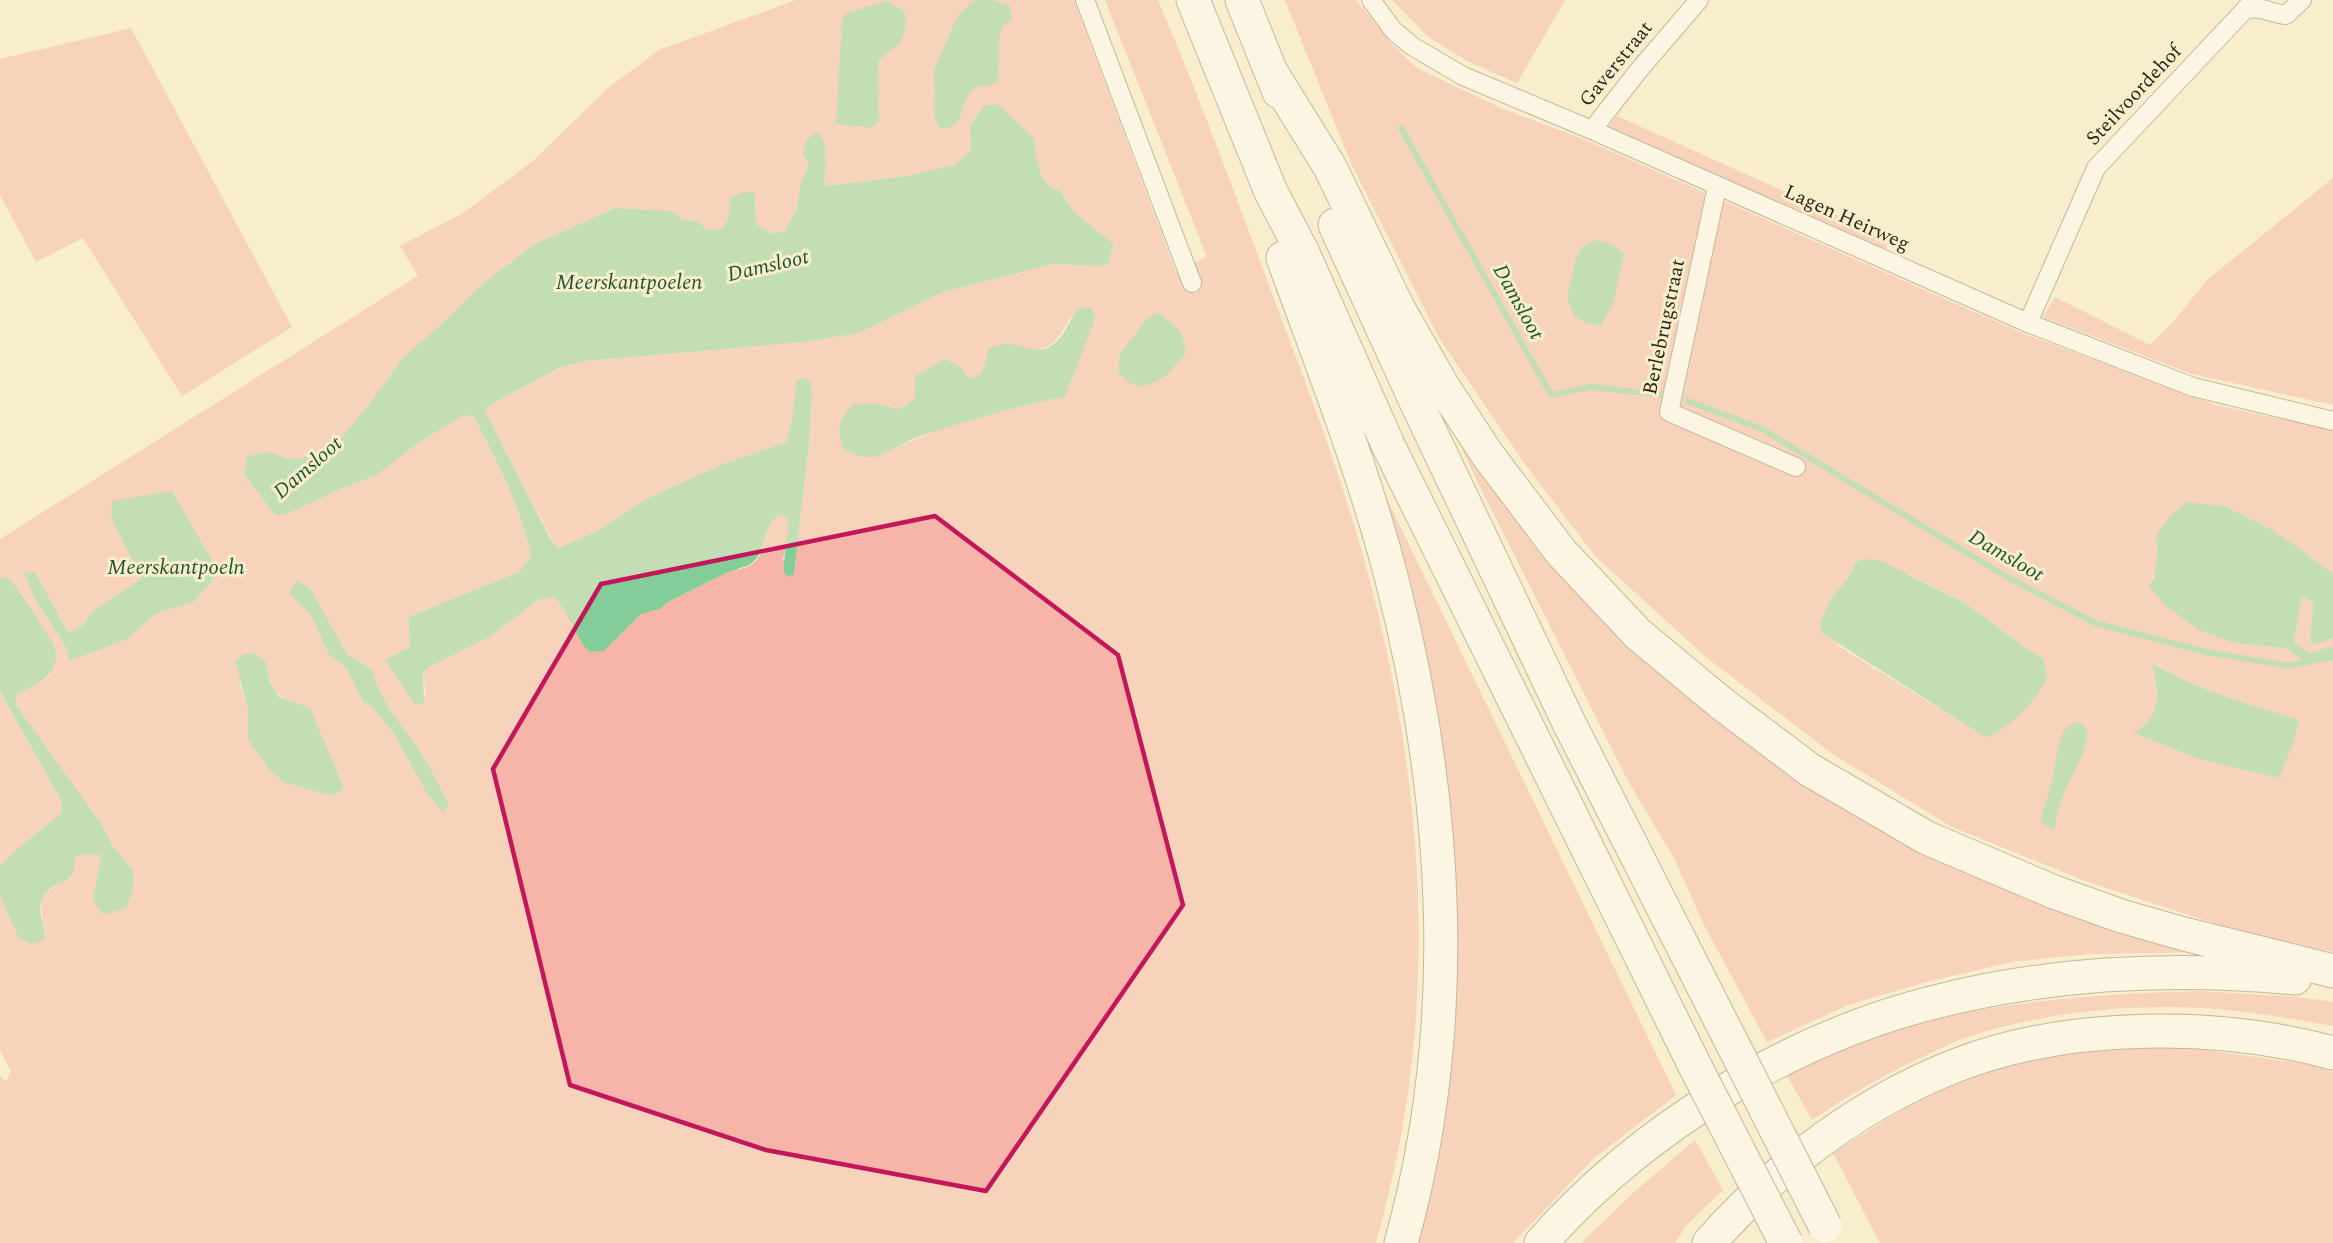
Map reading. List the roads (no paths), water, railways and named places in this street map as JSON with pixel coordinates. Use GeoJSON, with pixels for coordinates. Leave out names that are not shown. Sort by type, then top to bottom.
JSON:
{"type":"FeatureCollection","features":[{"type":"Feature","properties":{"kind":"highway"},"geometry":{"type":"LineString","coordinates":[[1193,0],[1271,192],[1303,253],[1389,447],[1696,1068],[1786,1243]]}},
{"type":"Feature","properties":{"kind":"highway"},"geometry":{"type":"LineString","coordinates":[[1242,0],[1354,270],[1419,408],[1569,723],[1829,1235]]}},
{"type":"Feature","properties":{"kind":"highway"},"geometry":{"type":"LineString","coordinates":[[1271,72],[1330,167],[1398,308],[1442,385],[1487,454],[1561,552],[1638,633],[1721,703],[1810,770],[1927,838],[2054,892],[2121,916],[2333,971]]}},
{"type":"Feature","properties":{"kind":"highway"},"geometry":{"type":"LineString","coordinates":[[1271,192],[1279,247],[1350,441],[1392,580],[1421,715],[1433,797],[1439,850],[1440,1010],[1435,1069],[1424,1145],[1401,1243]]}},
{"type":"Feature","properties":{"kind":"highway"},"geometry":{"type":"LineString","coordinates":[[1541,1243],[1612,1172],[1672,1124],[1731,1088],[1803,1049],[1870,1022],[1938,1001],[2020,984],[2098,976],[2236,974],[2333,983]]}},
{"type":"Feature","properties":{"kind":"highway"},"geometry":{"type":"LineString","coordinates":[[1709,1243],[1775,1175],[1840,1127],[1898,1093],[1958,1065],[2035,1044],[2104,1033],[2167,1030],[2235,1034],[2333,1053]]}},
{"type":"Feature","properties":{"kind":"street"},"geometry":{"type":"LineString","coordinates":[[1085,0],[1192,284]]}},
{"type":"Feature","properties":{"kind":"street","name":"Lagen Heirweg"},"geometry":{"type":"LineString","coordinates":[[1371,0],[1393,30],[1432,59],[1463,76],[1592,130],[2028,323],[2193,387],[2333,421]]}},
{"type":"Feature","properties":{"kind":"street","name":"Gaverstraat"},"geometry":{"type":"LineString","coordinates":[[1592,130],[1639,70],[1699,0]]}},
{"type":"Feature","properties":{"kind":"street","name":"Steilvoordehof"},"geometry":{"type":"LineString","coordinates":[[2028,323],[2096,168],[2251,4],[2276,14],[2286,15],[2302,0]]}},
{"type":"Feature","properties":{"kind":"street","name":"Berlebrugstraat"},"geometry":{"type":"LineString","coordinates":[[1717,187],[1669,412],[1796,467]]}},
{"type":"Feature","properties":{"kind":"water"},"geometry":{"type":"Polygon","coordinates":[[[993,0],[1010,6],[1012,20],[1003,25],[1001,32],[996,83],[974,89],[965,101],[955,124],[941,129],[935,120],[934,70],[958,15],[972,2],[993,0]]]}},
{"type":"Feature","properties":{"kind":"water"},"geometry":{"type":"Polygon","coordinates":[[[887,1],[905,12],[905,31],[900,42],[878,61],[879,121],[871,128],[836,124],[842,20],[847,13],[887,1]]]}},
{"type":"Feature","properties":{"kind":"water","name":"Meerskantpoelen"},"geometry":{"type":"Polygon","coordinates":[[[998,104],[1034,138],[1041,174],[1049,186],[1060,191],[1075,213],[1114,244],[1108,264],[1097,266],[1052,264],[941,293],[859,333],[806,342],[586,361],[561,367],[485,408],[550,538],[559,548],[599,530],[646,499],[723,464],[786,442],[791,427],[797,380],[805,378],[811,383],[812,395],[809,443],[794,574],[788,577],[784,573],[784,566],[788,518],[782,514],[771,523],[762,548],[752,563],[707,582],[668,602],[660,609],[641,614],[604,651],[589,652],[555,598],[540,599],[490,637],[429,667],[423,673],[424,703],[415,704],[385,660],[410,647],[408,617],[519,572],[531,557],[515,503],[474,417],[464,415],[417,444],[377,475],[285,515],[275,515],[244,474],[247,456],[270,452],[288,459],[301,459],[336,444],[403,358],[482,284],[535,244],[615,208],[672,211],[683,220],[698,221],[707,230],[722,229],[729,217],[730,198],[746,191],[755,194],[756,224],[773,234],[785,231],[797,208],[800,186],[809,164],[803,154],[806,141],[817,131],[824,143],[825,186],[907,176],[954,165],[971,151],[970,126],[984,105],[998,104]]]}},
{"type":"Feature","properties":{"kind":"water"},"geometry":{"type":"Polygon","coordinates":[[[1596,240],[1613,245],[1624,254],[1613,305],[1601,325],[1588,324],[1574,316],[1567,298],[1576,257],[1582,247],[1596,240]]]}},
{"type":"Feature","properties":{"kind":"water"},"geometry":{"type":"Polygon","coordinates":[[[1081,307],[1092,308],[1095,319],[1065,397],[1009,409],[954,425],[918,437],[873,457],[863,457],[844,449],[839,430],[840,424],[855,403],[900,409],[915,398],[915,376],[944,359],[960,366],[970,379],[982,373],[989,349],[1007,344],[1040,350],[1046,348],[1060,338],[1081,307]]]}},
{"type":"Feature","properties":{"kind":"water"},"geometry":{"type":"Polygon","coordinates":[[[1157,313],[1178,328],[1186,353],[1164,378],[1142,387],[1130,383],[1118,373],[1120,354],[1146,320],[1157,313]]]}},
{"type":"Feature","properties":{"kind":"water","name":"Meerskantpoeln"},"geometry":{"type":"Polygon","coordinates":[[[172,491],[219,572],[194,602],[155,614],[126,640],[69,661],[68,651],[35,599],[24,573],[35,572],[68,633],[82,626],[94,610],[141,579],[111,517],[112,501],[172,491]]]}},
{"type":"Feature","properties":{"kind":"water"},"geometry":{"type":"Polygon","coordinates":[[[2188,502],[2227,507],[2269,528],[2333,574],[2333,638],[2316,644],[2310,642],[2313,602],[2302,596],[2294,642],[2309,653],[2333,646],[2333,661],[2308,664],[2286,648],[2234,643],[2199,630],[2166,606],[2148,586],[2154,578],[2157,554],[2156,536],[2171,515],[2188,502]]]}},
{"type":"Feature","properties":{"kind":"water"},"geometry":{"type":"Polygon","coordinates":[[[1863,559],[1879,560],[1967,604],[2044,659],[2047,679],[2036,696],[2022,712],[1998,732],[1989,737],[1982,735],[1822,633],[1820,624],[1831,598],[1849,577],[1855,563],[1863,559]]]}},
{"type":"Feature","properties":{"kind":"water"},"geometry":{"type":"Polygon","coordinates":[[[0,578],[9,579],[18,589],[54,645],[56,655],[52,671],[17,695],[16,705],[100,822],[113,846],[133,870],[133,889],[126,908],[103,915],[93,900],[101,855],[86,854],[76,857],[72,875],[47,891],[44,896],[40,908],[44,927],[43,941],[32,944],[19,938],[7,912],[0,894],[0,866],[61,813],[62,802],[0,692],[0,578]]]}},
{"type":"Feature","properties":{"kind":"water"},"geometry":{"type":"Polygon","coordinates":[[[297,580],[311,589],[347,654],[372,669],[381,694],[419,750],[449,802],[443,813],[426,792],[394,734],[371,706],[363,702],[346,667],[329,655],[311,615],[289,593],[297,580]]]}},
{"type":"Feature","properties":{"kind":"water"},"geometry":{"type":"Polygon","coordinates":[[[255,653],[266,662],[270,681],[279,697],[310,708],[344,788],[333,796],[285,783],[271,772],[248,740],[248,709],[235,661],[244,654],[255,653]]]}},
{"type":"Feature","properties":{"kind":"water"},"geometry":{"type":"Polygon","coordinates":[[[2153,663],[2206,689],[2299,720],[2293,744],[2279,778],[2199,759],[2134,733],[2144,726],[2154,711],[2157,694],[2153,663]]]}},
{"type":"Feature","properties":{"kind":"water"},"geometry":{"type":"Polygon","coordinates":[[[2080,722],[2088,731],[2087,740],[2062,798],[2054,830],[2041,823],[2044,807],[2052,782],[2061,737],[2071,724],[2080,722]]]}},
{"type":"Feature","properties":{"kind":"waterway","name":"Damsloot"},"geometry":{"type":"LineString","coordinates":[[1401,128],[1551,395],[1591,387],[1663,395]]}},
{"type":"Feature","properties":{"kind":"waterway","name":"Damsloot"},"geometry":{"type":"LineString","coordinates":[[1688,401],[1762,429],[2007,577],[2095,623],[2206,652],[2289,666],[2312,661]]}}]}
